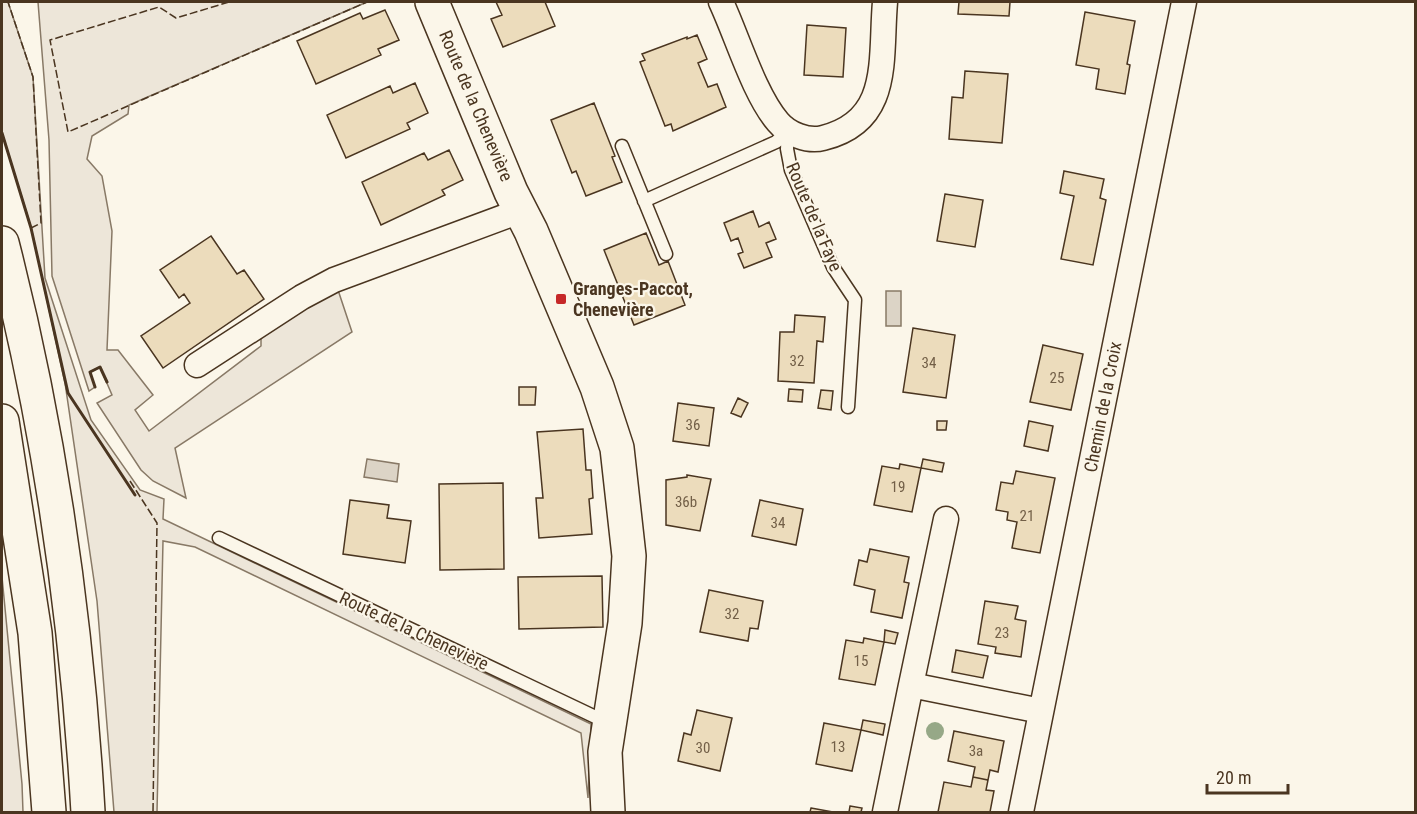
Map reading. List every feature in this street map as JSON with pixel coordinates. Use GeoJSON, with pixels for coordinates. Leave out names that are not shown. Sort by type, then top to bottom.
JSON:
{"type":"FeatureCollection","features":[{"type":"Feature","properties":{"kind":"main road","name":"Route de la Chenevière"},"geometry":{"type":"LineString","coordinates":[[432,2],[597,387],[608,417],[621,472],[629,556],[628,590],[605,752],[608,813]]}},
{"type":"Feature","properties":{"kind":"main road"},"geometry":{"type":"LineString","coordinates":[[2,243],[39,410],[63,548],[78,677],[88,813]]}},
{"type":"Feature","properties":{"kind":"main road"},"geometry":{"type":"LineString","coordinates":[[2,421],[35,633],[50,813]]}},
{"type":"Feature","properties":{"kind":"street"},"geometry":{"type":"LineString","coordinates":[[721,2],[765,106],[788,131]]}},
{"type":"Feature","properties":{"kind":"street","name":"Route de la Faye"},"geometry":{"type":"LineString","coordinates":[[788,131],[801,137],[819,139],[838,134],[866,116],[873,103],[878,84],[885,2]]}},
{"type":"Feature","properties":{"kind":"street","name":"Chemin de la Croix"},"geometry":{"type":"LineString","coordinates":[[1021,813],[1184,2]]}},
{"type":"Feature","properties":{"kind":"street"},"geometry":{"type":"LineString","coordinates":[[197,365],[302,297],[334,280],[520,211]]}},
{"type":"Feature","properties":{"kind":"street"},"geometry":{"type":"LineString","coordinates":[[885,813],[946,519]]}},
{"type":"Feature","properties":{"kind":"street"},"geometry":{"type":"LineString","coordinates":[[911,685],[1041,711]]}},
{"type":"Feature","properties":{"kind":"lane","name":"Route de la Faye"},"geometry":{"type":"LineString","coordinates":[[644,201],[776,142],[788,131]]}},
{"type":"Feature","properties":{"kind":"lane","name":"Route de la Faye"},"geometry":{"type":"LineString","coordinates":[[788,131],[787,149],[790,170],[833,267],[855,300],[848,406]]}},
{"type":"Feature","properties":{"kind":"lane"},"geometry":{"type":"LineString","coordinates":[[622,146],[666,254]]}},
{"type":"Feature","properties":{"kind":"lane","name":"Route de la Chenevière"},"geometry":{"type":"LineString","coordinates":[[219,538],[609,724]]}},
{"type":"Feature","properties":{"kind":"shaded area"},"geometry":{"type":"Polygon","coordinates":[[[2,2],[8,2],[33,77],[45,278],[91,420],[140,490],[164,499],[163,519],[591,724],[588,798],[581,733],[195,547],[163,541],[157,812],[114,812],[97,601],[65,383],[31,227],[2,133],[2,2]]]}},
{"type":"Feature","properties":{"kind":"shaded area"},"geometry":{"type":"Polygon","coordinates":[[[38,2],[367,2],[129,105],[128,114],[92,136],[87,159],[102,176],[112,231],[107,350],[118,350],[153,395],[135,410],[149,431],[261,346],[261,333],[337,287],[352,332],[175,448],[186,498],[153,481],[141,470],[97,403],[112,395],[100,367],[90,372],[95,387],[89,391],[52,276],[49,140],[38,2]]]}},
{"type":"Feature","properties":{"kind":"shaded area"},"geometry":{"type":"Polygon","coordinates":[[[886,291],[901,291],[901,326],[886,326],[886,291]]]}},
{"type":"Feature","properties":{"kind":"shaded area"},"geometry":{"type":"Polygon","coordinates":[[[367,459],[399,464],[397,482],[364,477],[367,459]]]}},
{"type":"Feature","properties":{"kind":"shaded area"},"geometry":{"type":"Polygon","coordinates":[[[2,577],[22,784],[23,812],[2,812],[2,577]]]}},
{"type":"Feature","properties":{"kind":"building"},"geometry":{"type":"Polygon","coordinates":[[[496,2],[545,2],[555,26],[503,47],[491,19],[502,15],[496,2]]]}},
{"type":"Feature","properties":{"kind":"building"},"geometry":{"type":"Polygon","coordinates":[[[959,2],[1010,2],[1009,16],[958,14],[959,2]]]}},
{"type":"Feature","properties":{"kind":"building"},"geometry":{"type":"Polygon","coordinates":[[[385,10],[399,40],[378,49],[381,55],[316,84],[297,41],[360,13],[363,19],[385,10]]]}},
{"type":"Feature","properties":{"kind":"building"},"geometry":{"type":"Polygon","coordinates":[[[1085,12],[1135,21],[1127,64],[1130,65],[1125,94],[1096,89],[1099,69],[1076,65],[1085,12]]]}},
{"type":"Feature","properties":{"kind":"building"},"geometry":{"type":"Polygon","coordinates":[[[807,25],[846,28],[843,77],[804,75],[807,25]]]}},
{"type":"Feature","properties":{"kind":"building"},"geometry":{"type":"Polygon","coordinates":[[[697,35],[707,59],[698,63],[708,87],[717,84],[726,107],[673,131],[671,124],[665,126],[640,62],[645,60],[642,54],[697,35]]]}},
{"type":"Feature","properties":{"kind":"building"},"geometry":{"type":"Polygon","coordinates":[[[965,71],[1008,74],[1002,143],[949,139],[952,97],[963,98],[965,71]]]}},
{"type":"Feature","properties":{"kind":"building"},"geometry":{"type":"Polygon","coordinates":[[[415,83],[428,113],[407,123],[410,129],[346,158],[327,115],[390,86],[393,93],[415,83]]]}},
{"type":"Feature","properties":{"kind":"building"},"geometry":{"type":"Polygon","coordinates":[[[594,103],[615,156],[612,157],[622,182],[586,196],[576,171],[572,173],[551,120],[594,103]]]}},
{"type":"Feature","properties":{"kind":"building"},"geometry":{"type":"Polygon","coordinates":[[[449,150],[463,180],[442,190],[445,195],[381,225],[362,182],[424,153],[428,160],[449,150]]]}},
{"type":"Feature","properties":{"kind":"building"},"geometry":{"type":"Polygon","coordinates":[[[1064,171],[1104,179],[1100,198],[1106,200],[1093,265],[1061,259],[1074,196],[1060,193],[1064,171]]]}},
{"type":"Feature","properties":{"kind":"building"},"geometry":{"type":"Polygon","coordinates":[[[945,194],[983,200],[975,247],[937,241],[945,194]]]}},
{"type":"Feature","properties":{"kind":"building"},"geometry":{"type":"Polygon","coordinates":[[[753,211],[759,227],[769,222],[776,239],[766,243],[772,257],[744,268],[738,254],[743,252],[738,238],[731,241],[724,223],[753,211]]]}},
{"type":"Feature","properties":{"kind":"building"},"geometry":{"type":"Polygon","coordinates":[[[646,233],[659,265],[668,261],[685,305],[634,325],[604,250],[646,233]]]}},
{"type":"Feature","properties":{"kind":"building"},"geometry":{"type":"Polygon","coordinates":[[[211,236],[237,274],[244,270],[264,299],[163,368],[141,336],[190,303],[184,294],[179,298],[160,270],[211,236]]]}},
{"type":"Feature","properties":{"kind":"building"},"geometry":{"type":"Polygon","coordinates":[[[795,315],[825,317],[823,342],[817,341],[814,383],[778,381],[780,332],[794,332],[795,315]]]}},
{"type":"Feature","properties":{"kind":"building"},"geometry":{"type":"Polygon","coordinates":[[[913,328],[955,335],[946,398],[903,392],[913,328]]]}},
{"type":"Feature","properties":{"kind":"building"},"geometry":{"type":"Polygon","coordinates":[[[1043,345],[1083,354],[1071,410],[1030,402],[1043,345]]]}},
{"type":"Feature","properties":{"kind":"building"},"geometry":{"type":"Polygon","coordinates":[[[519,387],[536,387],[535,405],[519,405],[519,387]]]}},
{"type":"Feature","properties":{"kind":"building"},"geometry":{"type":"Polygon","coordinates":[[[789,389],[803,390],[802,402],[788,401],[789,389]]]}},
{"type":"Feature","properties":{"kind":"building"},"geometry":{"type":"Polygon","coordinates":[[[821,390],[833,391],[831,410],[818,408],[821,390]]]}},
{"type":"Feature","properties":{"kind":"building"},"geometry":{"type":"Polygon","coordinates":[[[738,398],[748,403],[741,417],[731,413],[738,398]]]}},
{"type":"Feature","properties":{"kind":"building"},"geometry":{"type":"Polygon","coordinates":[[[678,403],[714,408],[709,446],[673,441],[678,403]]]}},
{"type":"Feature","properties":{"kind":"building"},"geometry":{"type":"Polygon","coordinates":[[[937,421],[947,421],[946,430],[937,430],[937,421]]]}},
{"type":"Feature","properties":{"kind":"building"},"geometry":{"type":"Polygon","coordinates":[[[1029,421],[1053,426],[1048,451],[1024,446],[1029,421]]]}},
{"type":"Feature","properties":{"kind":"building"},"geometry":{"type":"Polygon","coordinates":[[[583,429],[586,470],[591,470],[593,498],[589,499],[592,534],[539,538],[536,498],[543,498],[537,432],[583,429]]]}},
{"type":"Feature","properties":{"kind":"building"},"geometry":{"type":"Polygon","coordinates":[[[923,459],[944,463],[942,472],[921,468],[923,459]]]}},
{"type":"Feature","properties":{"kind":"building"},"geometry":{"type":"Polygon","coordinates":[[[900,464],[921,468],[912,512],[874,505],[882,466],[899,469],[900,464]]]}},
{"type":"Feature","properties":{"kind":"building"},"geometry":{"type":"Polygon","coordinates":[[[1016,471],[1055,478],[1040,553],[1012,548],[1017,522],[1007,520],[1008,512],[996,510],[1001,482],[1013,484],[1016,471]]]}},
{"type":"Feature","properties":{"kind":"building"},"geometry":{"type":"Polygon","coordinates":[[[687,475],[711,479],[700,531],[666,525],[666,480],[687,477],[687,475]]]}},
{"type":"Feature","properties":{"kind":"building"},"geometry":{"type":"Polygon","coordinates":[[[503,483],[504,569],[440,570],[439,484],[503,483]]]}},
{"type":"Feature","properties":{"kind":"building"},"geometry":{"type":"Polygon","coordinates":[[[350,500],[389,505],[387,518],[411,521],[405,563],[343,554],[350,500]]]}},
{"type":"Feature","properties":{"kind":"building"},"geometry":{"type":"Polygon","coordinates":[[[760,500],[803,509],[796,545],[752,536],[760,500]]]}},
{"type":"Feature","properties":{"kind":"building"},"geometry":{"type":"Polygon","coordinates":[[[870,549],[909,557],[904,582],[909,583],[902,618],[871,612],[875,590],[854,585],[859,560],[867,562],[870,549]]]}},
{"type":"Feature","properties":{"kind":"building"},"geometry":{"type":"Polygon","coordinates":[[[602,576],[603,627],[519,629],[518,577],[602,576]]]}},
{"type":"Feature","properties":{"kind":"building"},"geometry":{"type":"Polygon","coordinates":[[[709,590],[763,601],[758,629],[750,628],[748,641],[700,632],[709,590]]]}},
{"type":"Feature","properties":{"kind":"building"},"geometry":{"type":"Polygon","coordinates":[[[985,601],[1018,606],[1015,619],[1026,621],[1021,657],[995,653],[996,647],[978,644],[985,601]]]}},
{"type":"Feature","properties":{"kind":"building"},"geometry":{"type":"Polygon","coordinates":[[[885,630],[898,633],[895,644],[884,642],[885,630]]]}},
{"type":"Feature","properties":{"kind":"building"},"geometry":{"type":"Polygon","coordinates":[[[864,638],[884,642],[875,685],[839,679],[846,640],[863,643],[864,638]]]}},
{"type":"Feature","properties":{"kind":"building"},"geometry":{"type":"Polygon","coordinates":[[[956,650],[988,656],[983,678],[952,672],[956,650]]]}},
{"type":"Feature","properties":{"kind":"building"},"geometry":{"type":"Polygon","coordinates":[[[697,710],[732,718],[720,771],[678,761],[684,733],[691,735],[697,710]]]}},
{"type":"Feature","properties":{"kind":"building"},"geometry":{"type":"Polygon","coordinates":[[[863,720],[885,724],[883,735],[861,730],[863,720]]]}},
{"type":"Feature","properties":{"kind":"building"},"geometry":{"type":"Polygon","coordinates":[[[824,723],[861,730],[852,771],[816,764],[824,723]]]}},
{"type":"Feature","properties":{"kind":"building"},"geometry":{"type":"Polygon","coordinates":[[[954,731],[1004,741],[998,772],[990,770],[988,780],[973,777],[975,767],[948,761],[954,731]]]}},
{"type":"Feature","properties":{"kind":"building"},"geometry":{"type":"Polygon","coordinates":[[[973,777],[988,780],[986,790],[994,791],[990,812],[938,812],[944,782],[971,787],[973,777]]]}},
{"type":"Feature","properties":{"kind":"building"},"geometry":{"type":"Polygon","coordinates":[[[850,806],[862,808],[861,812],[849,812],[850,806]]]}},
{"type":"Feature","properties":{"kind":"building"},"geometry":{"type":"Polygon","coordinates":[[[811,808],[833,812],[810,812],[811,808]]]}},
{"type":"Feature","properties":{"kind":"fence"},"geometry":{"type":"LineString","coordinates":[[2,133],[31,228],[41,223],[33,77],[8,2]]}},
{"type":"Feature","properties":{"kind":"fence"},"geometry":{"type":"LineString","coordinates":[[229,2],[176,18],[159,7],[50,40],[68,132],[367,2]]}},
{"type":"Feature","properties":{"kind":"fence"},"geometry":{"type":"LineString","coordinates":[[130,481],[157,523],[153,812]]}},
{"type":"Feature","properties":{"kind":"wall"},"geometry":{"type":"LineString","coordinates":[[2,133],[31,228],[68,393],[135,495]]}},
{"type":"Feature","properties":{"kind":"wall"},"geometry":{"type":"LineString","coordinates":[[95,387],[90,372],[100,367],[107,382]]}},
{"type":"Feature","properties":{"kind":"place","name":"Granges-Paccot, Chenevière"},"geometry":{"type":"Point","coordinates":[561,299]}}]}
